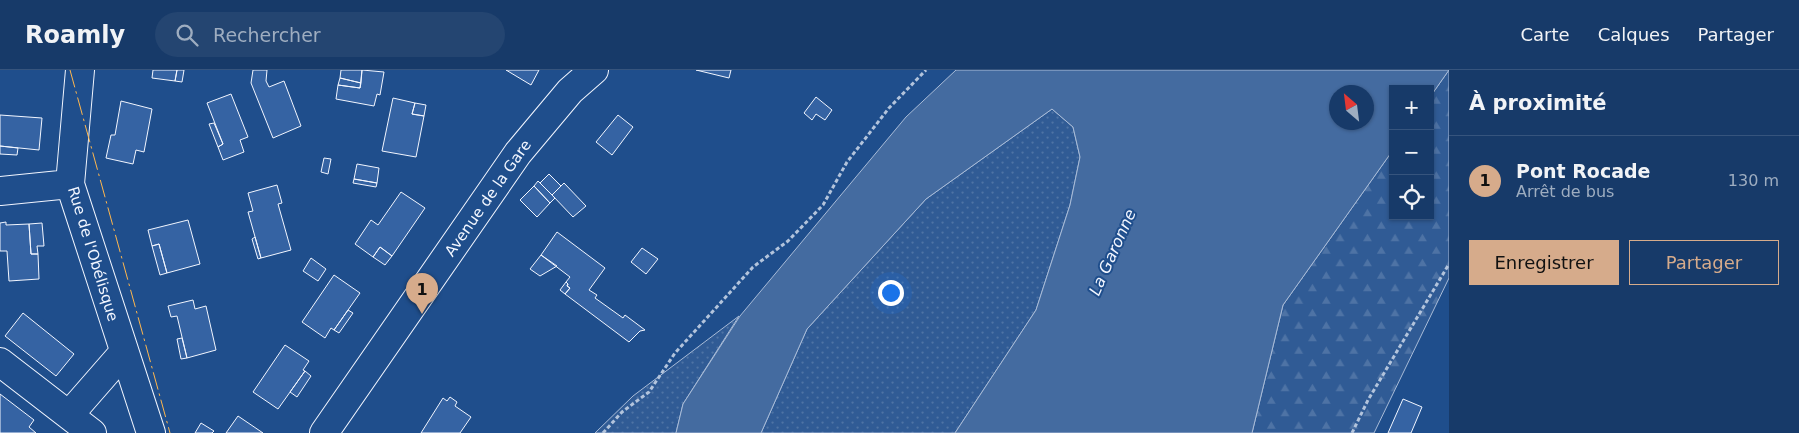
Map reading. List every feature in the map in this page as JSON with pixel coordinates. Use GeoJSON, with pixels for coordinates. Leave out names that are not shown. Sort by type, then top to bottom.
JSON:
{"type":"FeatureCollection","features":[{"type":"Feature","properties":{"kind":"street","name":"Rue de l'Obélisque"},"geometry":{"type":"LineString","coordinates":[[80,70],[70,184],[151,433]]}},
{"type":"Feature","properties":{"kind":"street","name":"Avenue de la Gare"},"geometry":{"type":"LineString","coordinates":[[324,433],[518,153],[570,91],[594,70]]}},
{"type":"Feature","properties":{"kind":"street"},"geometry":{"type":"LineString","coordinates":[[0,191],[70,184]]}},
{"type":"Feature","properties":{"kind":"street"},"geometry":{"type":"LineString","coordinates":[[69,415],[124,352]]}},
{"type":"Feature","properties":{"kind":"street"},"geometry":{"type":"LineString","coordinates":[[0,362],[92,433]]}},
{"type":"Feature","properties":{"kind":"path"},"geometry":{"type":"LineString","coordinates":[[603,433],[622,412],[649,392],[675,353],[752,267],[788,241],[823,205],[853,154],[888,108],[926,70]]}},
{"type":"Feature","properties":{"kind":"path"},"geometry":{"type":"LineString","coordinates":[[1352,433],[1368,400],[1449,264]]}},
{"type":"Feature","properties":{"kind":"green space"},"geometry":{"type":"Polygon","coordinates":[[[1449,70],[1449,278],[1374,433],[1252,433],[1283,305],[1389,156],[1389,220],[1434,220],[1434,91],[1449,70]]]}},
{"type":"Feature","properties":{"kind":"green space"},"geometry":{"type":"Polygon","coordinates":[[[1052,109],[1073,127],[1080,157],[1070,205],[1036,310],[955,433],[761,433],[807,329],[926,199],[1052,109]]]}},
{"type":"Feature","properties":{"kind":"green space"},"geometry":{"type":"Polygon","coordinates":[[[739,316],[683,404],[676,433],[595,433],[633,396],[739,316]]]}},
{"type":"Feature","properties":{"kind":"water","name":"La Garonne"},"geometry":{"type":"Polygon","coordinates":[[[956,70],[1449,70],[1434,91],[1434,85],[1389,85],[1389,156],[1283,305],[1252,433],[955,433],[1036,310],[1070,205],[1080,157],[1073,127],[1052,109],[926,199],[807,329],[761,433],[676,433],[683,404],[740,316],[906,117],[956,70]]]}},
{"type":"Feature","properties":{"kind":"building"},"geometry":{"type":"Polygon","coordinates":[[[153,70],[177,70],[175,81],[152,78],[153,70]]]}},
{"type":"Feature","properties":{"kind":"building"},"geometry":{"type":"Polygon","coordinates":[[[177,70],[184,70],[182,82],[175,81],[177,70]]]}},
{"type":"Feature","properties":{"kind":"building"},"geometry":{"type":"Polygon","coordinates":[[[253,70],[267,70],[266,81],[269,87],[284,81],[301,126],[273,138],[251,83],[253,70]]]}},
{"type":"Feature","properties":{"kind":"building"},"geometry":{"type":"Polygon","coordinates":[[[341,70],[362,70],[361,83],[340,78],[341,70]]]}},
{"type":"Feature","properties":{"kind":"building"},"geometry":{"type":"Polygon","coordinates":[[[362,70],[384,72],[380,95],[377,94],[374,106],[336,99],[338,85],[360,88],[362,70]]]}},
{"type":"Feature","properties":{"kind":"building"},"geometry":{"type":"Polygon","coordinates":[[[506,70],[539,70],[531,85],[506,70]]]}},
{"type":"Feature","properties":{"kind":"building"},"geometry":{"type":"Polygon","coordinates":[[[696,70],[731,70],[729,78],[696,70]]]}},
{"type":"Feature","properties":{"kind":"building"},"geometry":{"type":"Polygon","coordinates":[[[340,78],[361,83],[360,88],[338,85],[340,78]]]}},
{"type":"Feature","properties":{"kind":"building"},"geometry":{"type":"Polygon","coordinates":[[[231,94],[248,137],[240,140],[244,152],[223,160],[218,147],[223,144],[207,103],[231,94]]]}},
{"type":"Feature","properties":{"kind":"building"},"geometry":{"type":"Polygon","coordinates":[[[816,97],[832,110],[825,120],[816,114],[812,120],[804,113],[816,97]]]}},
{"type":"Feature","properties":{"kind":"building"},"geometry":{"type":"Polygon","coordinates":[[[393,98],[415,103],[412,114],[424,116],[416,157],[382,151],[393,98]]]}},
{"type":"Feature","properties":{"kind":"building"},"geometry":{"type":"Polygon","coordinates":[[[121,101],[152,109],[144,152],[136,150],[133,164],[106,158],[111,135],[115,135],[121,101]]]}},
{"type":"Feature","properties":{"kind":"building"},"geometry":{"type":"Polygon","coordinates":[[[415,103],[426,105],[424,116],[412,114],[415,103]]]}},
{"type":"Feature","properties":{"kind":"building"},"geometry":{"type":"Polygon","coordinates":[[[0,115],[42,118],[39,150],[0,146],[0,115]]]}},
{"type":"Feature","properties":{"kind":"building"},"geometry":{"type":"Polygon","coordinates":[[[618,115],[633,127],[612,155],[596,142],[618,115]]]}},
{"type":"Feature","properties":{"kind":"building"},"geometry":{"type":"Polygon","coordinates":[[[214,123],[223,144],[218,147],[209,124],[214,123]]]}},
{"type":"Feature","properties":{"kind":"building"},"geometry":{"type":"Polygon","coordinates":[[[0,146],[18,148],[17,155],[0,154],[0,146]]]}},
{"type":"Feature","properties":{"kind":"building"},"geometry":{"type":"Polygon","coordinates":[[[324,158],[331,159],[328,174],[321,172],[324,158]]]}},
{"type":"Feature","properties":{"kind":"building"},"geometry":{"type":"Polygon","coordinates":[[[357,164],[379,168],[377,183],[354,179],[357,164]]]}},
{"type":"Feature","properties":{"kind":"building"},"geometry":{"type":"Polygon","coordinates":[[[549,174],[561,186],[552,195],[540,183],[549,174]]]}},
{"type":"Feature","properties":{"kind":"building"},"geometry":{"type":"Polygon","coordinates":[[[354,179],[377,183],[376,187],[353,183],[354,179]]]}},
{"type":"Feature","properties":{"kind":"building"},"geometry":{"type":"Polygon","coordinates":[[[538,181],[555,198],[550,203],[534,186],[538,181]]]}},
{"type":"Feature","properties":{"kind":"building"},"geometry":{"type":"Polygon","coordinates":[[[564,183],[586,206],[573,217],[552,195],[564,183]]]}},
{"type":"Feature","properties":{"kind":"building"},"geometry":{"type":"Polygon","coordinates":[[[277,185],[282,203],[278,204],[291,250],[261,258],[248,212],[253,211],[248,193],[277,185]]]}},
{"type":"Feature","properties":{"kind":"building"},"geometry":{"type":"Polygon","coordinates":[[[534,186],[550,203],[537,217],[520,200],[534,186]]]}},
{"type":"Feature","properties":{"kind":"building"},"geometry":{"type":"Polygon","coordinates":[[[401,192],[425,208],[392,256],[380,247],[373,257],[355,244],[371,220],[378,225],[401,192]]]}},
{"type":"Feature","properties":{"kind":"building"},"geometry":{"type":"Polygon","coordinates":[[[188,220],[200,264],[167,273],[159,244],[152,246],[148,230],[188,220]]]}},
{"type":"Feature","properties":{"kind":"building"},"geometry":{"type":"Polygon","coordinates":[[[6,222],[6,225],[29,224],[31,254],[38,254],[39,279],[9,281],[7,251],[0,251],[0,223],[6,222]]]}},
{"type":"Feature","properties":{"kind":"building"},"geometry":{"type":"Polygon","coordinates":[[[42,223],[44,246],[37,246],[38,254],[31,254],[29,224],[42,223]]]}},
{"type":"Feature","properties":{"kind":"building"},"geometry":{"type":"Polygon","coordinates":[[[557,232],[605,268],[589,290],[597,295],[595,298],[623,318],[625,315],[645,330],[640,331],[629,342],[565,294],[570,288],[566,282],[570,277],[541,255],[557,232]]]}},
{"type":"Feature","properties":{"kind":"building"},"geometry":{"type":"Polygon","coordinates":[[[255,237],[261,258],[258,259],[252,239],[255,237]]]}},
{"type":"Feature","properties":{"kind":"building"},"geometry":{"type":"Polygon","coordinates":[[[159,244],[167,273],[160,275],[152,246],[159,244]]]}},
{"type":"Feature","properties":{"kind":"building"},"geometry":{"type":"Polygon","coordinates":[[[380,247],[392,256],[385,265],[373,257],[380,247]]]}},
{"type":"Feature","properties":{"kind":"building"},"geometry":{"type":"Polygon","coordinates":[[[642,248],[658,259],[646,274],[631,262],[642,248]]]}},
{"type":"Feature","properties":{"kind":"building"},"geometry":{"type":"Polygon","coordinates":[[[541,255],[557,266],[540,276],[530,269],[541,255]]]}},
{"type":"Feature","properties":{"kind":"building"},"geometry":{"type":"Polygon","coordinates":[[[311,258],[326,269],[318,281],[303,271],[311,258]]]}},
{"type":"Feature","properties":{"kind":"building"},"geometry":{"type":"Polygon","coordinates":[[[334,275],[360,293],[334,330],[331,328],[325,338],[302,322],[334,275]]]}},
{"type":"Feature","properties":{"kind":"building"},"geometry":{"type":"Polygon","coordinates":[[[566,282],[570,288],[565,294],[560,290],[566,282]]]}},
{"type":"Feature","properties":{"kind":"building"},"geometry":{"type":"Polygon","coordinates":[[[193,300],[195,309],[206,306],[216,350],[187,358],[177,316],[171,317],[168,306],[193,300]]]}},
{"type":"Feature","properties":{"kind":"building"},"geometry":{"type":"Polygon","coordinates":[[[348,310],[353,313],[339,333],[334,330],[348,310]]]}},
{"type":"Feature","properties":{"kind":"building"},"geometry":{"type":"Polygon","coordinates":[[[23,313],[74,354],[56,376],[5,336],[23,313]]]}},
{"type":"Feature","properties":{"kind":"building"},"geometry":{"type":"Polygon","coordinates":[[[182,338],[187,358],[181,359],[177,339],[182,338]]]}},
{"type":"Feature","properties":{"kind":"building"},"geometry":{"type":"Polygon","coordinates":[[[285,345],[309,361],[303,370],[305,371],[278,409],[253,392],[285,345]]]}},
{"type":"Feature","properties":{"kind":"building"},"geometry":{"type":"Polygon","coordinates":[[[305,371],[311,376],[297,397],[290,392],[305,371]]]}},
{"type":"Feature","properties":{"kind":"building"},"geometry":{"type":"Polygon","coordinates":[[[0,394],[34,420],[29,427],[36,433],[0,433],[0,394]]]}},
{"type":"Feature","properties":{"kind":"building"},"geometry":{"type":"Polygon","coordinates":[[[450,397],[457,402],[455,406],[471,417],[460,433],[421,433],[443,398],[447,401],[450,397]]]}},
{"type":"Feature","properties":{"kind":"building"},"geometry":{"type":"Polygon","coordinates":[[[1403,399],[1422,407],[1411,433],[1388,433],[1403,399]]]}},
{"type":"Feature","properties":{"kind":"building"},"geometry":{"type":"Polygon","coordinates":[[[238,416],[263,433],[226,433],[238,416]]]}},
{"type":"Feature","properties":{"kind":"building"},"geometry":{"type":"Polygon","coordinates":[[[201,423],[214,431],[212,433],[195,433],[201,423]]]}},
{"type":"Feature","properties":{"kind":"power"},"geometry":{"type":"LineString","coordinates":[[70,70],[170,433]]}},
{"type":"Feature","properties":{"kind":"place","name":"Pont Rocade"},"geometry":{"type":"Point","coordinates":[422,314]}}]}
